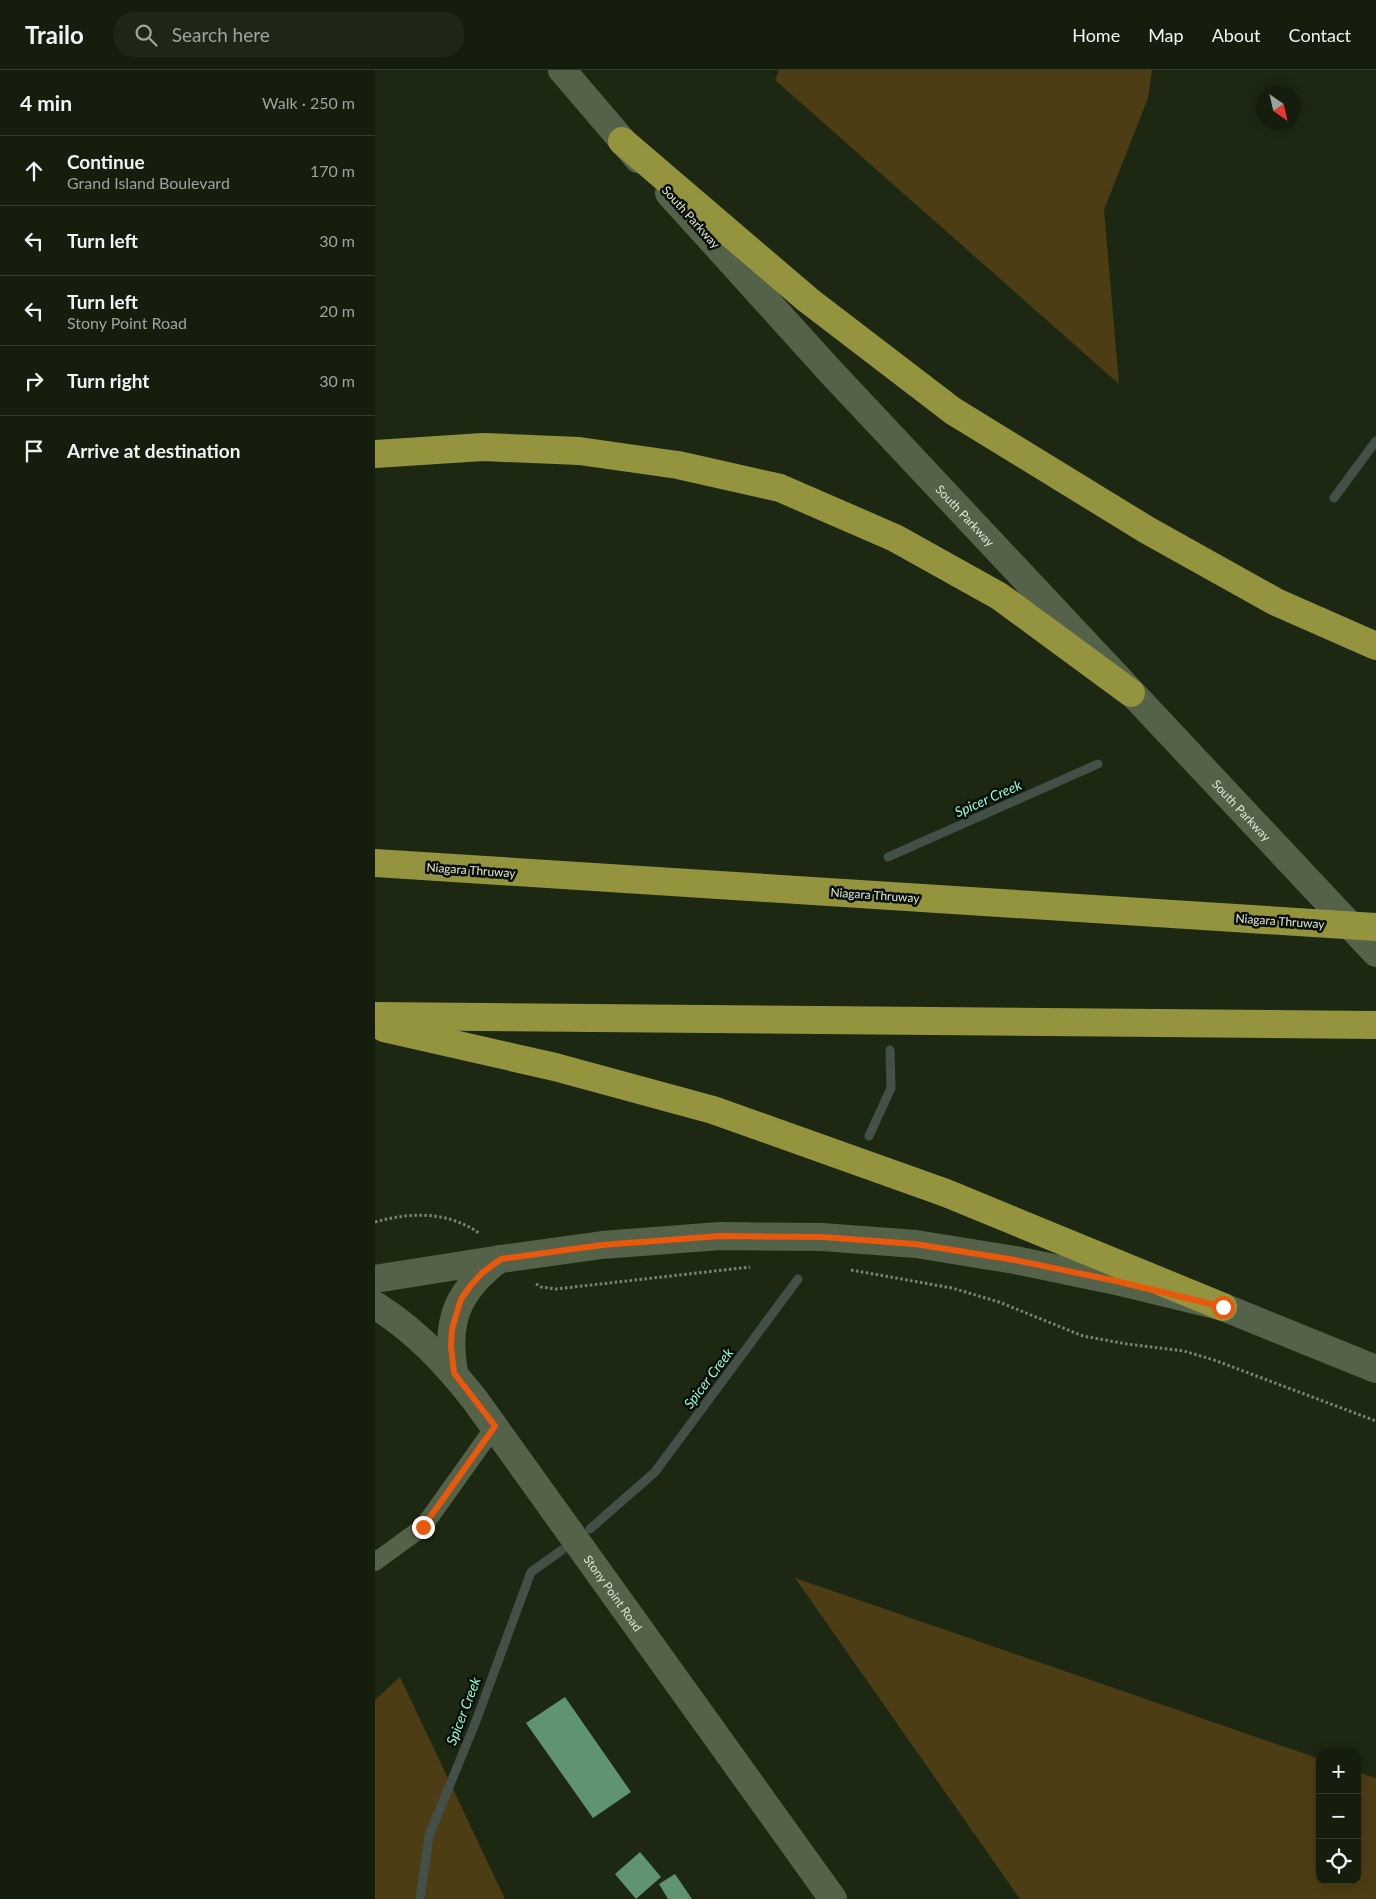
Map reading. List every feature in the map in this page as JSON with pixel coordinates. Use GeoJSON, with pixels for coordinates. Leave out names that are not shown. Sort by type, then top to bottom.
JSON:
{"type":"FeatureCollection","features":[{"type":"Feature","properties":{"kind":"highway"},"geometry":{"type":"LineString","coordinates":[[621,141],[808,300],[953,411],[1147,530],[1276,602],[1376,646]]}},
{"type":"Feature","properties":{"kind":"highway"},"geometry":{"type":"LineString","coordinates":[[375,454],[483,447],[579,451],[678,465],[780,488],[895,538],[999,596],[1131,693]]}},
{"type":"Feature","properties":{"kind":"highway","name":"Niagara Thruway"},"geometry":{"type":"LineString","coordinates":[[375,864],[1376,927]]}},
{"type":"Feature","properties":{"kind":"highway"},"geometry":{"type":"LineString","coordinates":[[375,1016],[1376,1025]]}},
{"type":"Feature","properties":{"kind":"highway"},"geometry":{"type":"LineString","coordinates":[[375,1026],[555,1067],[713,1110],[945,1194],[1223,1307]]}},
{"type":"Feature","properties":{"kind":"main road","name":"South Parkway"},"geometry":{"type":"LineString","coordinates":[[562,70],[621,141],[830,370],[1376,953]]}},
{"type":"Feature","properties":{"kind":"main road"},"geometry":{"type":"LineString","coordinates":[[375,1280],[501,1259],[602,1245],[720,1236],[822,1237],[915,1244],[1015,1260],[1116,1281],[1223,1307],[1376,1369]]}},
{"type":"Feature","properties":{"kind":"main road"},"geometry":{"type":"LineString","coordinates":[[454,1373],[451,1358],[452,1329],[461,1299],[483,1272],[501,1259]]}},
{"type":"Feature","properties":{"kind":"main road","name":"Stony Point Road"},"geometry":{"type":"LineString","coordinates":[[375,1304],[413,1333],[454,1373],[495,1426],[833,1899]]}},
{"type":"Feature","properties":{"kind":"lane"},"geometry":{"type":"LineString","coordinates":[[375,1562],[423,1527],[495,1426]]}},
{"type":"Feature","properties":{"kind":"path"},"geometry":{"type":"LineString","coordinates":[[375,1222],[395,1216],[423,1214],[450,1218],[480,1234]]}},
{"type":"Feature","properties":{"kind":"path"},"geometry":{"type":"LineString","coordinates":[[531,1280],[541,1287],[556,1289],[751,1267]]}},
{"type":"Feature","properties":{"kind":"path"},"geometry":{"type":"LineString","coordinates":[[842,1268],[952,1288],[999,1302],[1083,1336],[1184,1351],[1214,1360],[1376,1422]]}},
{"type":"Feature","properties":{"kind":"shaded area"},"geometry":{"type":"Polygon","coordinates":[[[779,70],[1152,70],[1148,98],[1104,210],[1119,384],[775,80],[779,70]]]}},
{"type":"Feature","properties":{"kind":"shaded area"},"geometry":{"type":"Polygon","coordinates":[[[795,1578],[1316,1758],[1316,1884],[1361,1884],[1361,1773],[1376,1778],[1376,1899],[1020,1899],[795,1578]]]}},
{"type":"Feature","properties":{"kind":"shaded area"},"geometry":{"type":"Polygon","coordinates":[[[400,1677],[505,1899],[375,1899],[375,1700],[400,1677]]]}},
{"type":"Feature","properties":{"kind":"building"},"geometry":{"type":"Polygon","coordinates":[[[565,1697],[631,1792],[593,1818],[526,1723],[565,1697]]]}},
{"type":"Feature","properties":{"kind":"building"},"geometry":{"type":"Polygon","coordinates":[[[640,1852],[661,1877],[636,1899],[615,1874],[640,1852]]]}},
{"type":"Feature","properties":{"kind":"building"},"geometry":{"type":"Polygon","coordinates":[[[675,1874],[692,1899],[668,1899],[659,1884],[675,1874]]]}},
{"type":"Feature","properties":{"kind":"waterway"},"geometry":{"type":"LineString","coordinates":[[1334,498],[1376,441]]}},
{"type":"Feature","properties":{"kind":"waterway","name":"Spicer Creek"},"geometry":{"type":"LineString","coordinates":[[888,857],[1098,764]]}},
{"type":"Feature","properties":{"kind":"waterway","name":"Spicer Creek"},"geometry":{"type":"LineString","coordinates":[[869,1136],[891,1088],[890,1050]]}},
{"type":"Feature","properties":{"kind":"waterway","name":"Spicer Creek"},"geometry":{"type":"LineString","coordinates":[[590,1529],[655,1472],[798,1279]]}},
{"type":"Feature","properties":{"kind":"waterway","name":"Spicer Creek"},"geometry":{"type":"LineString","coordinates":[[420,1899],[429,1836],[476,1721],[531,1572],[562,1550]]}},
{"type":"Feature","properties":{"kind":"route"},"geometry":{"type":"LineString","coordinates":[[423,1527],[495,1426],[454,1373],[451,1346],[452,1329],[461,1299],[483,1272],[501,1259],[602,1245],[720,1236],[822,1237],[915,1244],[1015,1260],[1116,1281],[1223,1307]]}}]}
